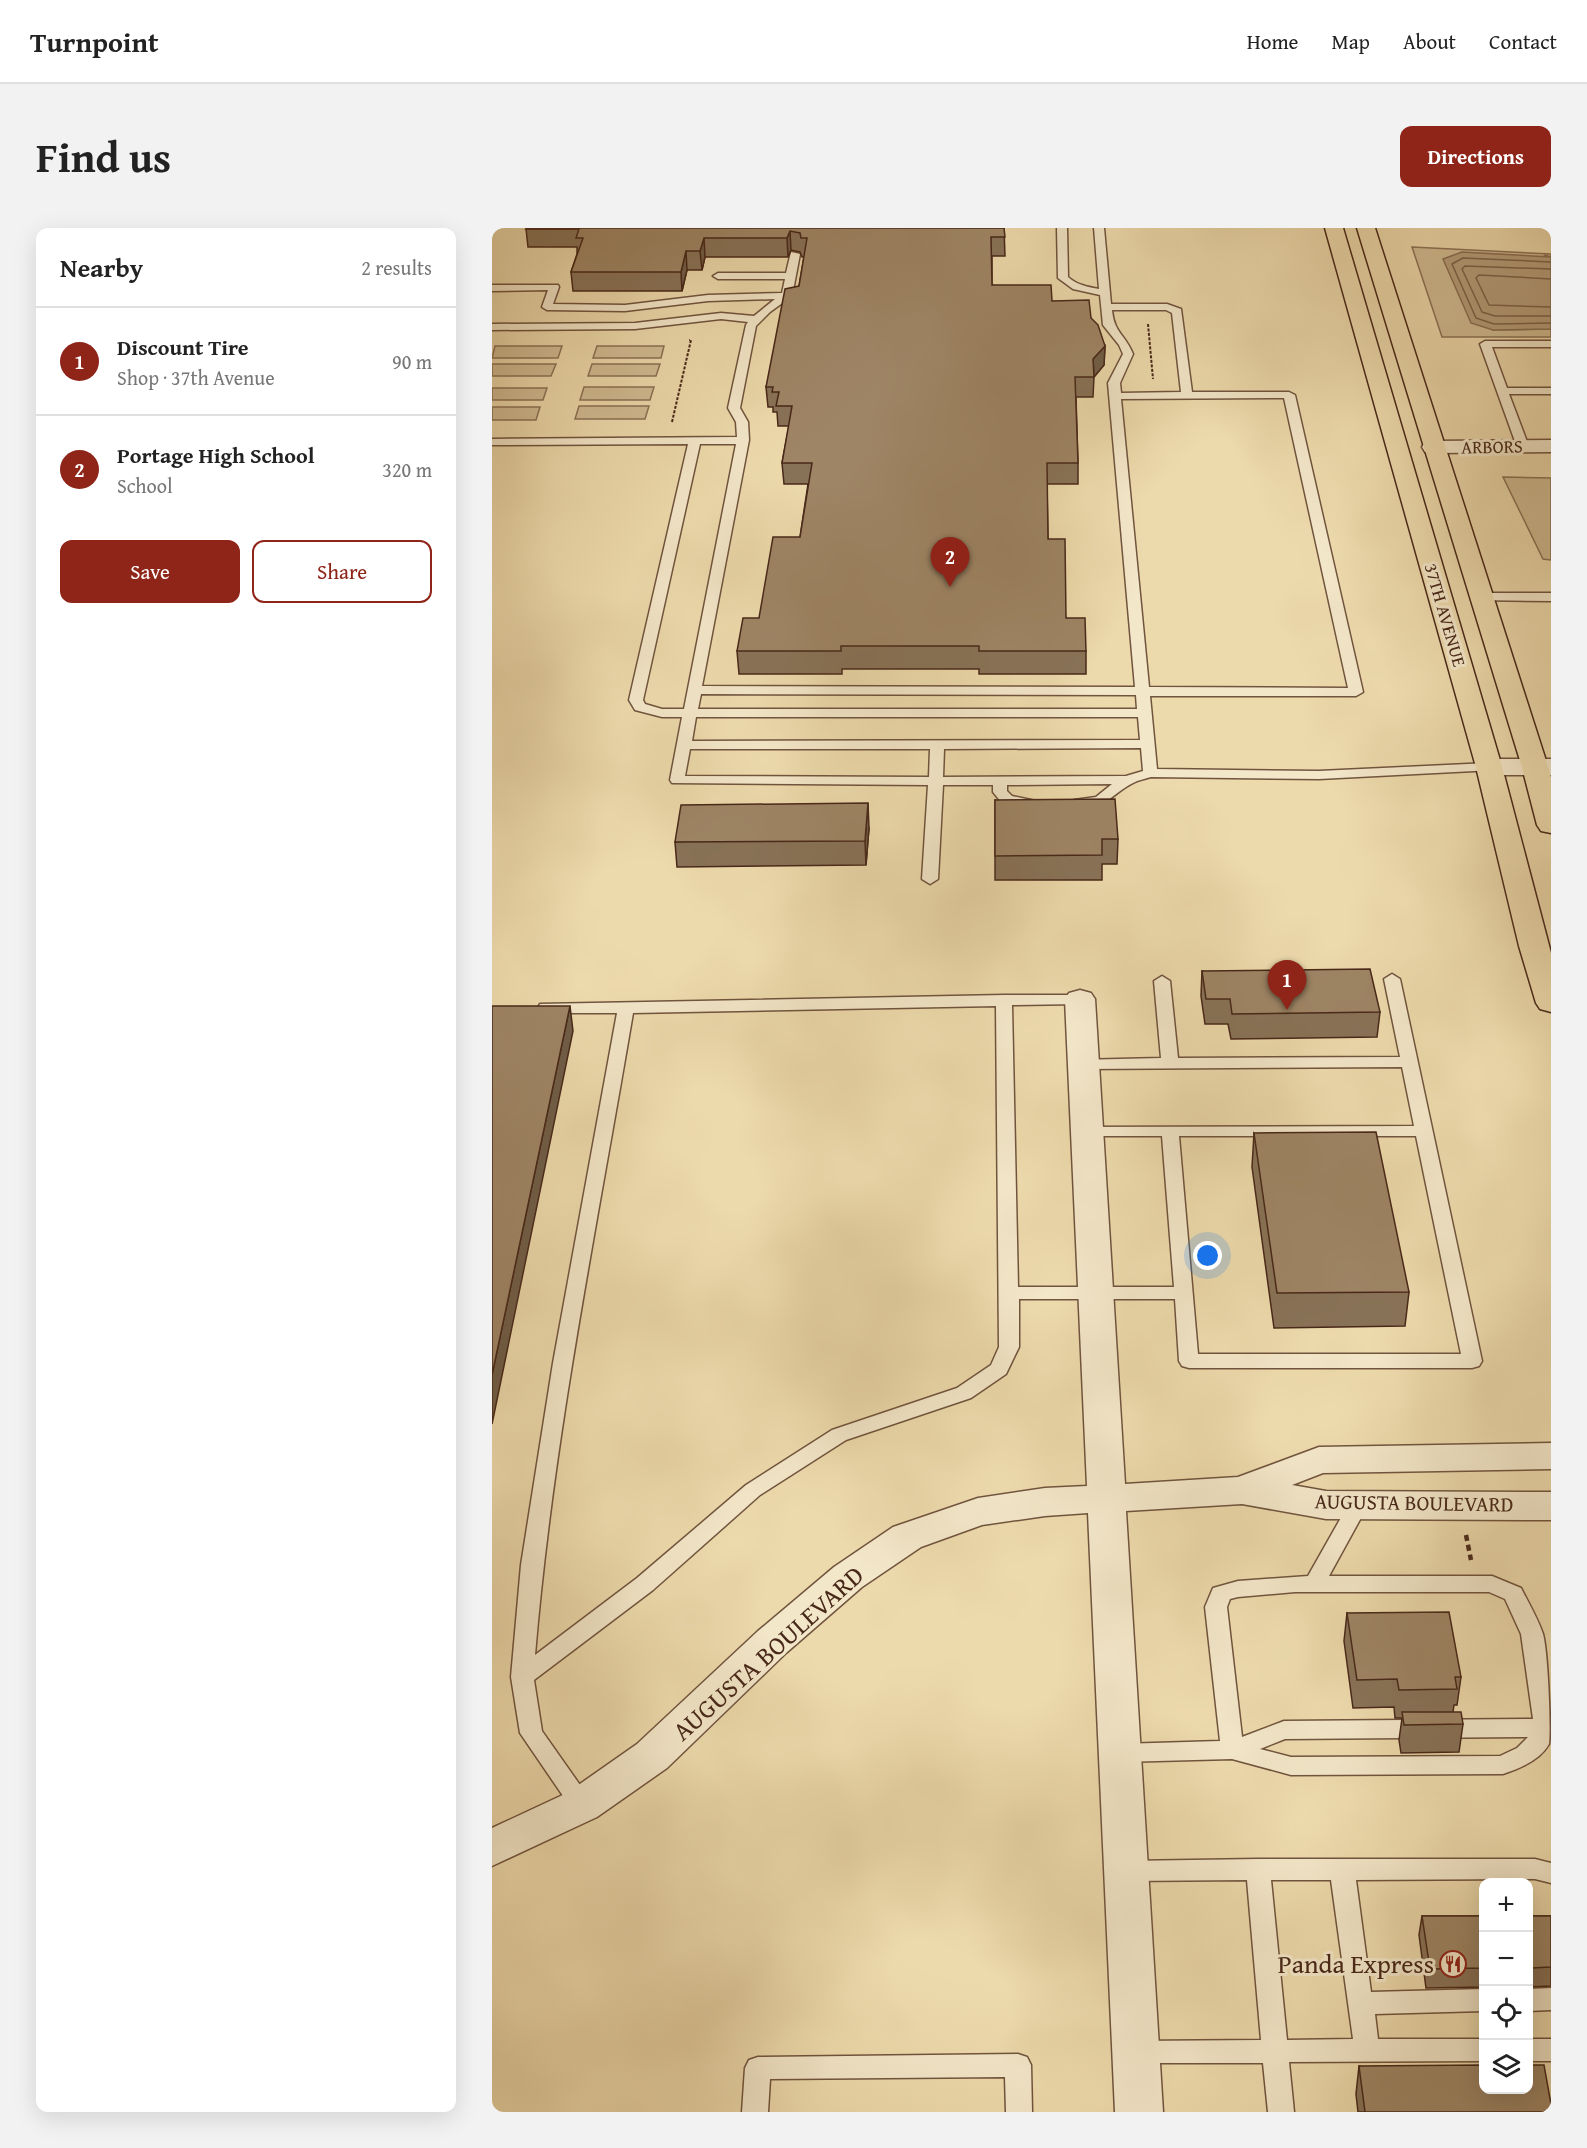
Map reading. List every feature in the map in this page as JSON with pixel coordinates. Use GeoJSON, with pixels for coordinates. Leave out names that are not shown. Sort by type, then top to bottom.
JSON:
{"type":"FeatureCollection","features":[{"type":"Feature","properties":{"kind":"main road","name":"37TH AVENUE"},"geometry":{"type":"LineString","coordinates":[[1334,228],[1489,767],[1534,946],[1551,1003]]}},
{"type":"Feature","properties":{"kind":"main road","name":"37TH AVENUE"},"geometry":{"type":"LineString","coordinates":[[1366,228],[1481,597],[1543,767],[1551,825]]}},
{"type":"Feature","properties":{"kind":"street","name":"ARBORS"},"geometry":{"type":"LineString","coordinates":[[1436,457],[1551,446]]}},
{"type":"Feature","properties":{"kind":"street","name":"ARBORS"},"geometry":{"type":"LineString","coordinates":[[1436,457],[1551,466]]}},
{"type":"Feature","properties":{"kind":"street"},"geometry":{"type":"LineString","coordinates":[[1489,767],[1543,767]]}},
{"type":"Feature","properties":{"kind":"street"},"geometry":{"type":"LineString","coordinates":[[1080,999],[1139,2112]]}},
{"type":"Feature","properties":{"kind":"street","name":"AUGUSTA BOULEVARD"},"geometry":{"type":"LineString","coordinates":[[1242,1490],[1319,1460],[1551,1456]]}},
{"type":"Feature","properties":{"kind":"street","name":"AUGUSTA BOULEVARD"},"geometry":{"type":"LineString","coordinates":[[492,1848],[582,1805],[652,1756],[772,1642],[848,1577],[907,1537],[978,1512],[1045,1502],[1242,1490],[1326,1505],[1551,1506]]}},
{"type":"Feature","properties":{"kind":"lane"},"geometry":{"type":"LineString","coordinates":[[1062,228],[1063,278],[1067,282],[1106,300],[1158,306],[1177,311],[1187,396]]}},
{"type":"Feature","properties":{"kind":"lane"},"geometry":{"type":"LineString","coordinates":[[1099,228],[1109,327],[1124,344],[1128,354],[1115,380],[1115,396],[1150,773]]}},
{"type":"Feature","properties":{"kind":"lane"},"geometry":{"type":"LineString","coordinates":[[795,254],[787,296],[755,319],[751,326],[734,408],[742,422],[743,440],[677,780],[936,782],[1127,780],[1150,773],[1234,777],[1353,776],[1489,767]]}},
{"type":"Feature","properties":{"kind":"lane"},"geometry":{"type":"LineString","coordinates":[[718,276],[791,276]]}},
{"type":"Feature","properties":{"kind":"lane"},"geometry":{"type":"LineString","coordinates":[[492,288],[554,287],[547,307],[625,308],[708,298],[787,296]]}},
{"type":"Feature","properties":{"kind":"lane"},"geometry":{"type":"LineString","coordinates":[[492,327],[635,326],[710,317],[755,319]]}},
{"type":"Feature","properties":{"kind":"lane"},"geometry":{"type":"LineString","coordinates":[[1523,447],[1485,344],[1551,344]]}},
{"type":"Feature","properties":{"kind":"lane"},"geometry":{"type":"LineString","coordinates":[[1503,392],[1551,392]]}},
{"type":"Feature","properties":{"kind":"lane"},"geometry":{"type":"LineString","coordinates":[[695,690],[1356,692],[1289,395],[1115,396]]}},
{"type":"Feature","properties":{"kind":"lane"},"geometry":{"type":"LineString","coordinates":[[695,440],[636,700],[640,707],[651,712],[690,713],[1144,713]]}},
{"type":"Feature","properties":{"kind":"lane"},"geometry":{"type":"LineString","coordinates":[[492,442],[743,440]]}},
{"type":"Feature","properties":{"kind":"lane"},"geometry":{"type":"LineString","coordinates":[[1481,597],[1551,597]]}},
{"type":"Feature","properties":{"kind":"lane"},"geometry":{"type":"LineString","coordinates":[[684,745],[1147,744]]}},
{"type":"Feature","properties":{"kind":"lane"},"geometry":{"type":"LineString","coordinates":[[930,879],[937,745]]}},
{"type":"Feature","properties":{"kind":"lane"},"geometry":{"type":"LineString","coordinates":[[1065,803],[1100,801],[1127,780]]}},
{"type":"Feature","properties":{"kind":"lane"},"geometry":{"type":"LineString","coordinates":[[1000,781],[1000,792],[1007,800],[1019,804],[1042,804]]}},
{"type":"Feature","properties":{"kind":"lane"},"geometry":{"type":"LineString","coordinates":[[1170,1131],[1189,1361],[1472,1361],[1392,979]]}},
{"type":"Feature","properties":{"kind":"lane"},"geometry":{"type":"LineString","coordinates":[[1162,981],[1170,1064]]}},
{"type":"Feature","properties":{"kind":"lane"},"geometry":{"type":"LineString","coordinates":[[525,1008],[1080,999]]}},
{"type":"Feature","properties":{"kind":"lane"},"geometry":{"type":"LineString","coordinates":[[522,1677],[645,1584],[763,1484],[839,1435],[964,1393],[999,1369],[1009,1347],[1004,1000]]}},
{"type":"Feature","properties":{"kind":"lane"},"geometry":{"type":"LineString","coordinates":[[582,1805],[531,1733],[522,1677],[532,1565],[561,1375],[626,1008]]}},
{"type":"Feature","properties":{"kind":"lane"},"geometry":{"type":"LineString","coordinates":[[1083,1064],[1410,1062]]}},
{"type":"Feature","properties":{"kind":"lane"},"geometry":{"type":"LineString","coordinates":[[1087,1131],[1424,1131]]}},
{"type":"Feature","properties":{"kind":"lane"},"geometry":{"type":"LineString","coordinates":[[1009,1293],[1184,1293]]}},
{"type":"Feature","properties":{"kind":"lane"},"geometry":{"type":"LineString","coordinates":[[1314,1584],[1358,1505]]}},
{"type":"Feature","properties":{"kind":"lane"},"geometry":{"type":"LineString","coordinates":[[1120,1753],[1232,1750],[1291,1766],[1503,1765],[1525,1754],[1539,1741],[1545,1723],[1532,1634],[1513,1594],[1492,1584],[1314,1584],[1238,1589],[1221,1594],[1216,1607],[1232,1750]]}},
{"type":"Feature","properties":{"kind":"lane"},"geometry":{"type":"LineString","coordinates":[[1232,1750],[1284,1730],[1543,1728]]}},
{"type":"Feature","properties":{"kind":"lane"},"geometry":{"type":"LineString","coordinates":[[1258,1869],[1281,2112]]}},
{"type":"Feature","properties":{"kind":"lane"},"geometry":{"type":"LineString","coordinates":[[1342,1869],[1367,2051]]}},
{"type":"Feature","properties":{"kind":"lane"},"geometry":{"type":"LineString","coordinates":[[1126,1871],[1535,1869],[1551,1874]]}},
{"type":"Feature","properties":{"kind":"lane"},"geometry":{"type":"LineString","coordinates":[[1533,2000],[1551,1999]]}},
{"type":"Feature","properties":{"kind":"lane"},"geometry":{"type":"LineString","coordinates":[[1361,2003],[1479,2001]]}},
{"type":"Feature","properties":{"kind":"lane"},"geometry":{"type":"LineString","coordinates":[[1136,2052],[1479,2050]]}},
{"type":"Feature","properties":{"kind":"lane"},"geometry":{"type":"LineString","coordinates":[[1533,2050],[1551,2050]]}},
{"type":"Feature","properties":{"kind":"lane"},"geometry":{"type":"LineString","coordinates":[[755,2112],[758,2068],[1018,2065],[1019,2112]]}},
{"type":"Feature","properties":{"kind":"path"},"geometry":{"type":"LineString","coordinates":[[671,425],[691,340],[680,340]]}},
{"type":"Feature","properties":{"kind":"shaded area"},"geometry":{"type":"Polygon","coordinates":[[[1412,247],[1551,254],[1551,257],[1545,255],[1493,330],[1551,329],[1551,337],[1442,337],[1412,247]]]}},
{"type":"Feature","properties":{"kind":"shaded area"},"geometry":{"type":"Polygon","coordinates":[[[495,346],[562,346],[558,358],[492,358],[495,346]]]}},
{"type":"Feature","properties":{"kind":"shaded area"},"geometry":{"type":"Polygon","coordinates":[[[597,346],[664,346],[661,358],[593,358],[597,346]]]}},
{"type":"Feature","properties":{"kind":"shaded area"},"geometry":{"type":"Polygon","coordinates":[[[492,364],[556,364],[551,376],[492,376],[492,364]]]}},
{"type":"Feature","properties":{"kind":"shaded area"},"geometry":{"type":"Polygon","coordinates":[[[592,364],[660,364],[656,376],[588,376],[592,364]]]}},
{"type":"Feature","properties":{"kind":"shaded area"},"geometry":{"type":"Polygon","coordinates":[[[584,387],[654,387],[650,400],[580,400],[584,387]]]}},
{"type":"Feature","properties":{"kind":"shaded area"},"geometry":{"type":"Polygon","coordinates":[[[492,388],[547,388],[543,400],[492,400],[492,388]]]}},
{"type":"Feature","properties":{"kind":"shaded area"},"geometry":{"type":"Polygon","coordinates":[[[579,406],[649,406],[645,419],[575,419],[579,406]]]}},
{"type":"Feature","properties":{"kind":"shaded area"},"geometry":{"type":"Polygon","coordinates":[[[492,407],[540,407],[536,420],[492,420],[492,407]]]}},
{"type":"Feature","properties":{"kind":"shaded area"},"geometry":{"type":"Polygon","coordinates":[[[1503,477],[1551,478],[1551,560],[1543,559],[1503,477]]]}},
{"type":"Feature","properties":{"kind":"water"},"geometry":{"type":"Polygon","coordinates":[[[1462,252],[1551,257],[1551,329],[1493,330],[1471,323],[1443,259],[1462,252]]]}},
{"type":"Feature","properties":{"kind":"building"},"geometry":{"type":"Polygon","coordinates":[[[527,228],[1004,228],[1005,237],[991,237],[992,285],[1051,285],[1052,301],[1089,300],[1091,318],[1098,325],[1105,346],[1093,359],[1094,377],[1075,377],[1078,463],[1047,463],[1048,539],[1065,539],[1066,618],[1085,618],[1086,651],[979,651],[979,646],[841,646],[841,651],[737,651],[743,618],[759,618],[773,537],[800,537],[812,463],[782,463],[792,406],[776,406],[779,392],[772,392],[773,387],[766,387],[785,289],[799,286],[807,238],[801,238],[800,233],[790,231],[787,238],[704,238],[700,251],[686,251],[681,272],[571,272],[583,238],[576,238],[579,229],[527,228]]]}},
{"type":"Feature","properties":{"kind":"building"},"geometry":{"type":"Polygon","coordinates":[[[1115,799],[1118,839],[1102,839],[1102,855],[995,856],[995,800],[1115,799]]]}},
{"type":"Feature","properties":{"kind":"building"},"geometry":{"type":"Polygon","coordinates":[[[868,803],[865,841],[675,842],[681,805],[868,803]]]}},
{"type":"Feature","properties":{"kind":"building"},"geometry":{"type":"Polygon","coordinates":[[[1370,969],[1380,1012],[1232,1014],[1230,999],[1206,999],[1202,971],[1370,969]]]}},
{"type":"Feature","properties":{"kind":"building"},"geometry":{"type":"Polygon","coordinates":[[[492,1006],[570,1006],[492,1375],[492,1006]]]}},
{"type":"Feature","properties":{"kind":"building"},"geometry":{"type":"Polygon","coordinates":[[[1376,1132],[1409,1292],[1277,1293],[1254,1133],[1376,1132]]]}},
{"type":"Feature","properties":{"kind":"building"},"geometry":{"type":"Polygon","coordinates":[[[1449,1612],[1461,1677],[1455,1677],[1457,1689],[1399,1690],[1397,1679],[1357,1680],[1347,1613],[1449,1612]]]}},
{"type":"Feature","properties":{"kind":"building"},"geometry":{"type":"Polygon","coordinates":[[[1402,1712],[1461,1712],[1463,1724],[1404,1725],[1402,1712]]]}},
{"type":"Feature","properties":{"kind":"building"},"geometry":{"type":"Polygon","coordinates":[[[1422,1916],[1479,1916],[1479,1968],[1430,1969],[1422,1916]]]}},
{"type":"Feature","properties":{"kind":"building"},"geometry":{"type":"Polygon","coordinates":[[[1533,1916],[1551,1916],[1551,1967],[1533,1968],[1533,1916]]]}},
{"type":"Feature","properties":{"kind":"building"},"geometry":{"type":"Polygon","coordinates":[[[1479,2065],[1479,2094],[1533,2094],[1533,2065],[1544,2065],[1551,2112],[1365,2112],[1359,2066],[1479,2065]]]}},
{"type":"Feature","properties":{"kind":"place","name":"Portage High School"},"geometry":{"type":"Point","coordinates":[950,587]}},
{"type":"Feature","properties":{"kind":"place","name":"Discount Tire"},"geometry":{"type":"Point","coordinates":[1287,1010]}},
{"type":"Feature","properties":{"kind":"place","name":"Panda Express"},"geometry":{"type":"Point","coordinates":[1453,1964]}}]}
